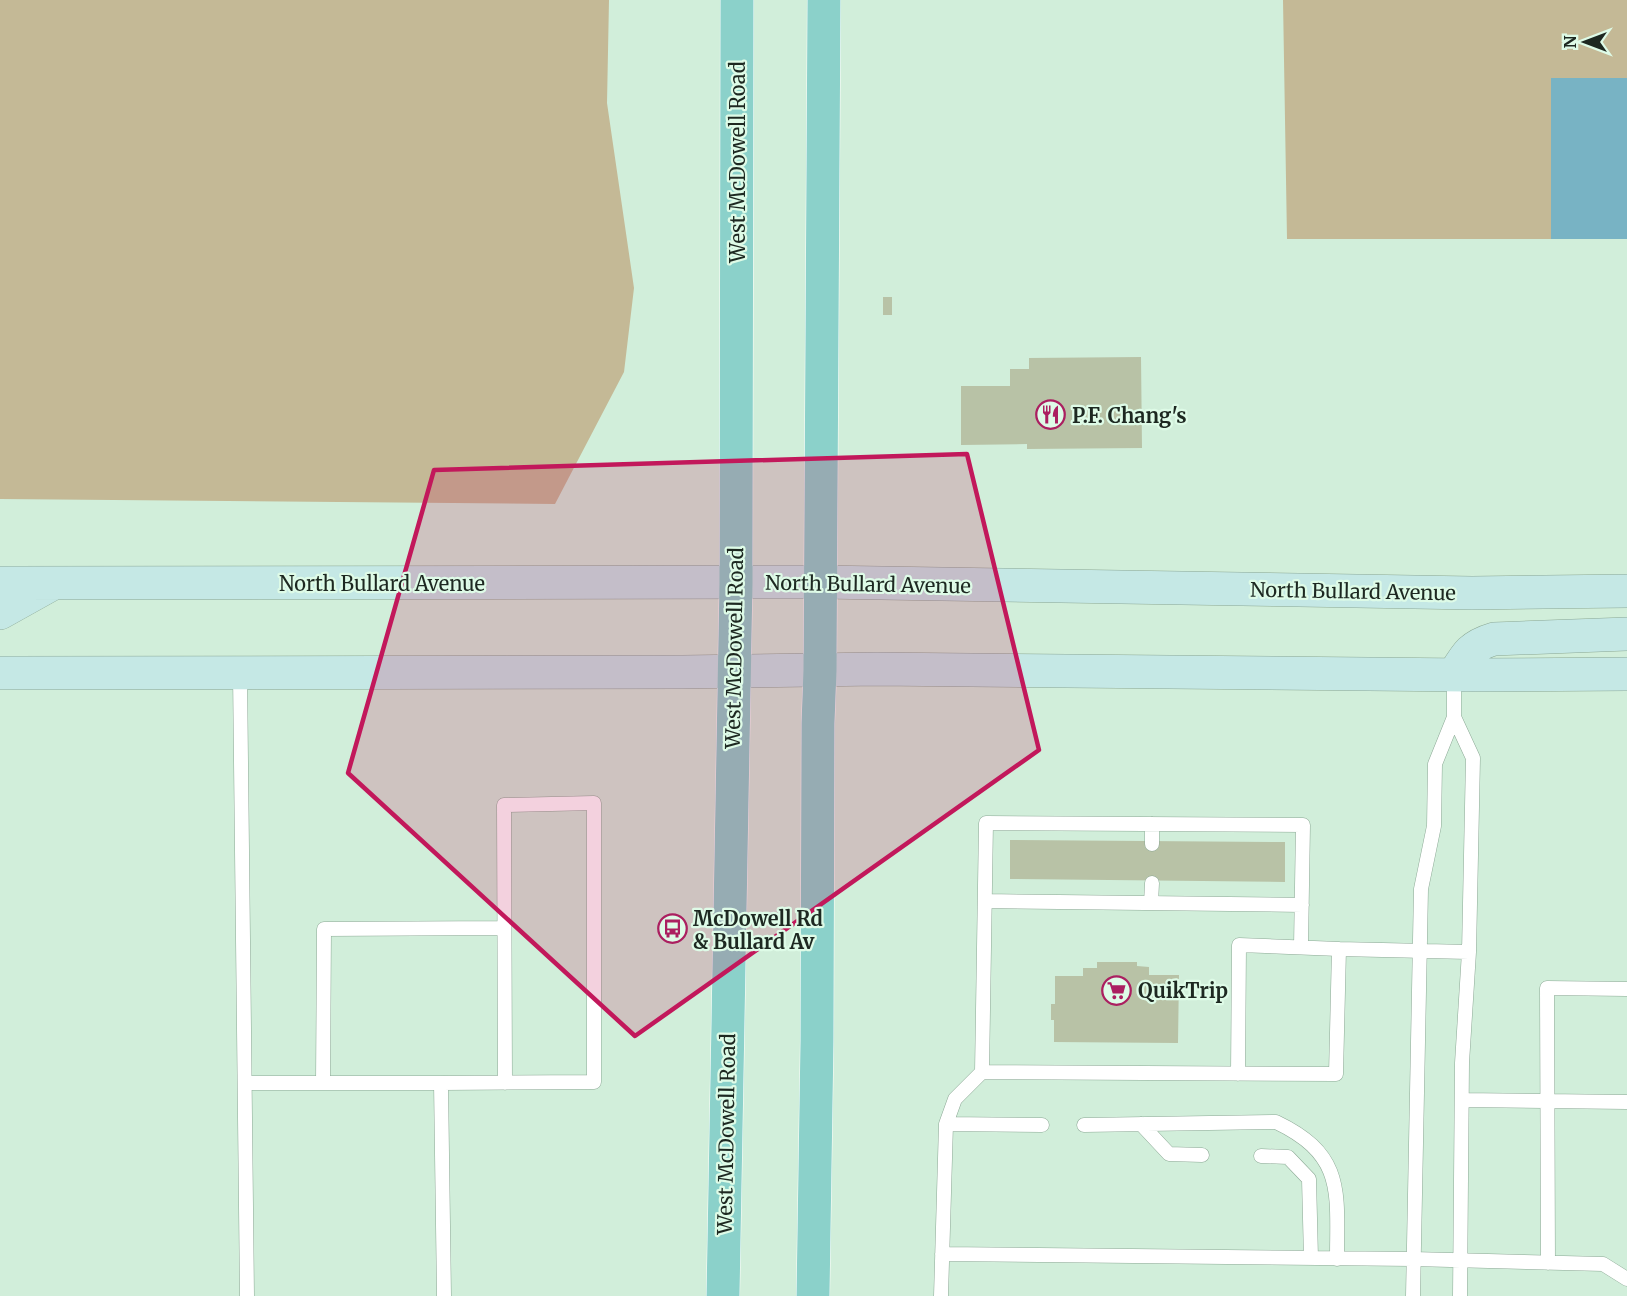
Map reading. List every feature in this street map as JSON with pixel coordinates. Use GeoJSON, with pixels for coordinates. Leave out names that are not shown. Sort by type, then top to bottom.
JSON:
{"type":"FeatureCollection","features":[{"type":"Feature","properties":{"kind":"main road","name":"West McDowell Road"},"geometry":{"type":"LineString","coordinates":[[723,1296],[735,671],[737,0]]}},
{"type":"Feature","properties":{"kind":"main road"},"geometry":{"type":"LineString","coordinates":[[813,1296],[821,582],[824,0]]}},
{"type":"Feature","properties":{"kind":"main road","name":"North Bullard Avenue"},"geometry":{"type":"LineString","coordinates":[[0,583],[821,582],[1472,593],[1627,591]]}},
{"type":"Feature","properties":{"kind":"main road"},"geometry":{"type":"LineString","coordinates":[[0,613],[53,583]]}},
{"type":"Feature","properties":{"kind":"main road"},"geometry":{"type":"LineString","coordinates":[[1454,675],[1468,651],[1494,639],[1627,634]]}},
{"type":"Feature","properties":{"kind":"main road"},"geometry":{"type":"LineString","coordinates":[[0,673],[820,670],[1454,675],[1627,674]]}},
{"type":"Feature","properties":{"kind":"lane"},"geometry":{"type":"LineString","coordinates":[[240,673],[247,1296]]}},
{"type":"Feature","properties":{"kind":"lane"},"geometry":{"type":"LineString","coordinates":[[1413,1296],[1421,889],[1434,826],[1435,764],[1454,717],[1454,675]]}},
{"type":"Feature","properties":{"kind":"lane"},"geometry":{"type":"LineString","coordinates":[[1454,717],[1473,758],[1469,952],[1462,1100],[1460,1296]]}},
{"type":"Feature","properties":{"kind":"lane"},"geometry":{"type":"LineString","coordinates":[[245,1083],[505,1083],[594,1082],[594,803],[504,805],[505,1083]]}},
{"type":"Feature","properties":{"kind":"lane"},"geometry":{"type":"LineString","coordinates":[[941,1296],[946,1124],[955,1099],[982,1072],[986,823],[1303,825],[1301,946]]}},
{"type":"Feature","properties":{"kind":"lane"},"geometry":{"type":"LineString","coordinates":[[1152,824],[1152,844]]}},
{"type":"Feature","properties":{"kind":"lane"},"geometry":{"type":"LineString","coordinates":[[1151,903],[1152,883]]}},
{"type":"Feature","properties":{"kind":"lane"},"geometry":{"type":"LineString","coordinates":[[985,901],[1302,905]]}},
{"type":"Feature","properties":{"kind":"lane"},"geometry":{"type":"LineString","coordinates":[[323,1083],[324,929],[504,928]]}},
{"type":"Feature","properties":{"kind":"lane"},"geometry":{"type":"LineString","coordinates":[[1238,1074],[1239,945],[1469,952]]}},
{"type":"Feature","properties":{"kind":"lane"},"geometry":{"type":"LineString","coordinates":[[982,1072],[1336,1074],[1339,949]]}},
{"type":"Feature","properties":{"kind":"lane"},"geometry":{"type":"LineString","coordinates":[[1548,1263],[1547,988],[1627,989]]}},
{"type":"Feature","properties":{"kind":"lane"},"geometry":{"type":"LineString","coordinates":[[441,1083],[444,1296]]}},
{"type":"Feature","properties":{"kind":"lane"},"geometry":{"type":"LineString","coordinates":[[1462,1100],[1627,1102]]}},
{"type":"Feature","properties":{"kind":"lane"},"geometry":{"type":"LineString","coordinates":[[1084,1125],[1276,1122],[1297,1132],[1325,1159],[1335,1182],[1337,1259]]}},
{"type":"Feature","properties":{"kind":"lane"},"geometry":{"type":"LineString","coordinates":[[946,1124],[1042,1125]]}},
{"type":"Feature","properties":{"kind":"lane"},"geometry":{"type":"LineString","coordinates":[[1141,1124],[1168,1154],[1202,1155]]}},
{"type":"Feature","properties":{"kind":"lane"},"geometry":{"type":"LineString","coordinates":[[1261,1156],[1288,1157],[1310,1179],[1311,1258]]}},
{"type":"Feature","properties":{"kind":"lane"},"geometry":{"type":"LineString","coordinates":[[942,1254],[1413,1259],[1603,1264],[1627,1279]]}},
{"type":"Feature","properties":{"kind":"highlighted area"},"geometry":{"type":"Polygon","coordinates":[[[967,454],[1039,750],[635,1036],[348,773],[434,470],[967,454]]]}},
{"type":"Feature","properties":{"kind":"shaded area"},"geometry":{"type":"Polygon","coordinates":[[[0,0],[609,0],[607,103],[634,288],[624,372],[555,504],[0,499],[0,0]]]}},
{"type":"Feature","properties":{"kind":"shaded area"},"geometry":{"type":"Polygon","coordinates":[[[1283,0],[1627,0],[1627,78],[1551,78],[1551,239],[1287,239],[1283,0]]]}},
{"type":"Feature","properties":{"kind":"water"},"geometry":{"type":"Polygon","coordinates":[[[1551,78],[1627,78],[1627,239],[1551,239],[1551,78]]]}},
{"type":"Feature","properties":{"kind":"building"},"geometry":{"type":"Polygon","coordinates":[[[883,297],[892,297],[892,315],[883,315],[883,297]]]}},
{"type":"Feature","properties":{"kind":"building","name":"P.F. Chang's"},"geometry":{"type":"Polygon","coordinates":[[[1141,357],[1142,448],[1027,449],[1027,444],[961,445],[961,386],[1010,386],[1010,369],[1029,369],[1029,358],[1141,357]]]}},
{"type":"Feature","properties":{"kind":"building"},"geometry":{"type":"Polygon","coordinates":[[[1010,840],[1285,842],[1285,882],[1010,879],[1010,840]]]}},
{"type":"Feature","properties":{"kind":"building"},"geometry":{"type":"Polygon","coordinates":[[[674,916],[675,933],[667,933],[667,917],[674,916]]]}},
{"type":"Feature","properties":{"kind":"building","name":"QuikTrip"},"geometry":{"type":"Polygon","coordinates":[[[1097,962],[1137,962],[1137,966],[1149,967],[1149,975],[1179,975],[1178,1043],[1054,1042],[1051,1004],[1055,1004],[1055,976],[1083,976],[1083,968],[1097,968],[1097,962]]]}},
{"type":"Feature","properties":{"kind":"place","name":"P.F. Chang's"},"geometry":{"type":"Point","coordinates":[1051,415]}},
{"type":"Feature","properties":{"kind":"place","name":"McDowell Rd & Bullard Av"},"geometry":{"type":"Point","coordinates":[672,929]}},
{"type":"Feature","properties":{"kind":"place","name":"QuikTrip"},"geometry":{"type":"Point","coordinates":[1117,990]}}]}
